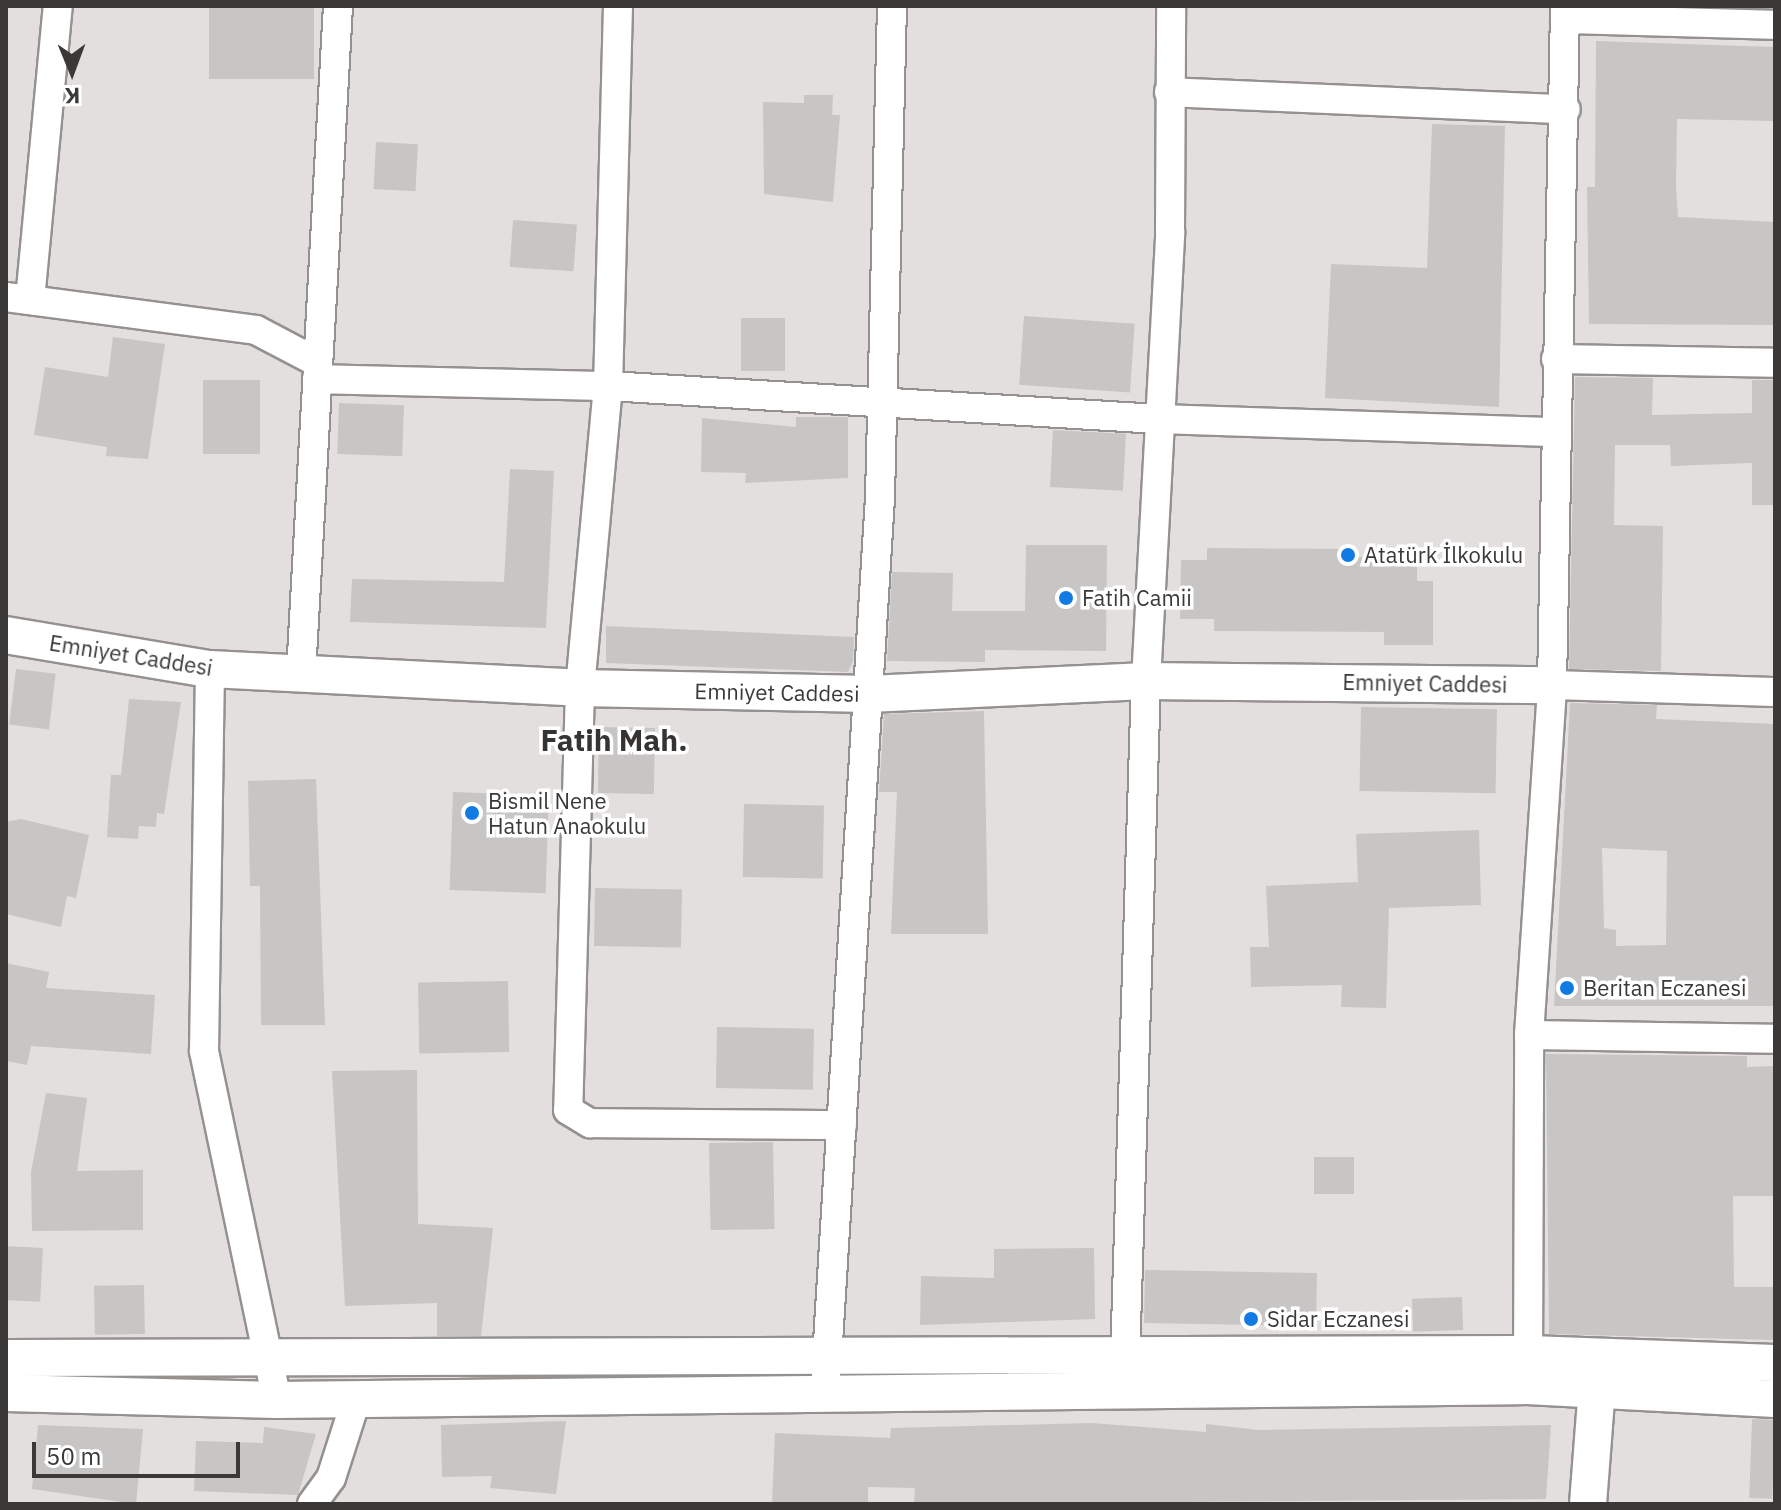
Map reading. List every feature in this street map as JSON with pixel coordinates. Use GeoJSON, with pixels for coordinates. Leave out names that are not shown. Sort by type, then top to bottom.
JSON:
{"type":"FeatureCollection","features":[{"type":"Feature","properties":{"kind":"street"},"geometry":{"type":"LineString","coordinates":[[58,6],[18,298],[256,330],[317,371],[882,399],[1158,419],[1551,432]]}},
{"type":"Feature","properties":{"kind":"street"},"geometry":{"type":"LineString","coordinates":[[301,674],[338,6]]}},
{"type":"Feature","properties":{"kind":"street"},"geometry":{"type":"LineString","coordinates":[[618,6],[608,386],[580,688],[568,1110],[590,1123],[842,1125]]}},
{"type":"Feature","properties":{"kind":"street"},"geometry":{"type":"LineString","coordinates":[[826,1374],[869,694],[882,399],[892,6]]}},
{"type":"Feature","properties":{"kind":"street"},"geometry":{"type":"LineString","coordinates":[[1125,1360],[1146,681],[1170,232],[1171,6]]}},
{"type":"Feature","properties":{"kind":"street"},"geometry":{"type":"LineString","coordinates":[[1529,1370],[1529,1035],[1552,685],[1551,432],[1566,109],[1565,12],[1775,25]]}},
{"type":"Feature","properties":{"kind":"street"},"geometry":{"type":"LineString","coordinates":[[1169,92],[1566,109]]}},
{"type":"Feature","properties":{"kind":"street"},"geometry":{"type":"LineString","coordinates":[[1556,359],[1775,363]]}},
{"type":"Feature","properties":{"kind":"street","name":"Emniyet Caddesi"},"geometry":{"type":"LineString","coordinates":[[6,635],[210,669],[580,688],[869,694],[1146,681],[1552,685]]}},
{"type":"Feature","properties":{"kind":"street"},"geometry":{"type":"LineString","coordinates":[[210,669],[204,1051],[273,1361],[277,1400]]}},
{"type":"Feature","properties":{"kind":"street"},"geometry":{"type":"LineString","coordinates":[[1552,685],[1775,692]]}},
{"type":"Feature","properties":{"kind":"street"},"geometry":{"type":"LineString","coordinates":[[1529,1035],[1775,1039]]}},
{"type":"Feature","properties":{"kind":"street"},"geometry":{"type":"LineString","coordinates":[[6,1358],[826,1374],[1529,1370],[1775,1363]]}},
{"type":"Feature","properties":{"kind":"street"},"geometry":{"type":"LineString","coordinates":[[6,1393],[277,1400],[1125,1360],[1529,1370],[1597,1388],[1775,1399]]}},
{"type":"Feature","properties":{"kind":"street"},"geometry":{"type":"LineString","coordinates":[[1588,1504],[1597,1388]]}},
{"type":"Feature","properties":{"kind":"street"},"geometry":{"type":"LineString","coordinates":[[312,1504],[331,1478],[357,1397]]}},
{"type":"Feature","properties":{"kind":"building"},"geometry":{"type":"Polygon","coordinates":[[[209,6],[314,6],[314,79],[209,79],[209,6]]]}},
{"type":"Feature","properties":{"kind":"building"},"geometry":{"type":"Polygon","coordinates":[[[1596,41],[1775,47],[1775,121],[1677,119],[1676,186],[1678,217],[1775,222],[1775,325],[1589,324],[1587,187],[1595,187],[1596,41]]]}},
{"type":"Feature","properties":{"kind":"building"},"geometry":{"type":"Polygon","coordinates":[[[804,95],[833,95],[832,115],[840,115],[833,202],[764,194],[763,102],[804,103],[804,95]]]}},
{"type":"Feature","properties":{"kind":"building"},"geometry":{"type":"Polygon","coordinates":[[[1432,124],[1505,126],[1499,407],[1325,398],[1331,264],[1427,268],[1432,124]]]}},
{"type":"Feature","properties":{"kind":"building"},"geometry":{"type":"Polygon","coordinates":[[[376,142],[418,144],[415,191],[374,189],[376,142]]]}},
{"type":"Feature","properties":{"kind":"building"},"geometry":{"type":"Polygon","coordinates":[[[513,220],[577,224],[574,271],[510,267],[513,220]]]}},
{"type":"Feature","properties":{"kind":"building"},"geometry":{"type":"Polygon","coordinates":[[[1024,316],[1135,324],[1130,393],[1019,385],[1024,316]]]}},
{"type":"Feature","properties":{"kind":"building"},"geometry":{"type":"Polygon","coordinates":[[[741,318],[785,318],[785,371],[741,371],[741,318]]]}},
{"type":"Feature","properties":{"kind":"building"},"geometry":{"type":"Polygon","coordinates":[[[113,337],[165,344],[148,459],[106,456],[107,447],[34,435],[45,367],[108,377],[113,337]]]}},
{"type":"Feature","properties":{"kind":"building"},"geometry":{"type":"Polygon","coordinates":[[[1575,377],[1653,378],[1652,415],[1752,413],[1752,380],[1775,380],[1775,505],[1752,505],[1752,463],[1671,466],[1670,445],[1615,445],[1614,525],[1663,526],[1661,671],[1569,669],[1575,377]]]}},
{"type":"Feature","properties":{"kind":"building"},"geometry":{"type":"Polygon","coordinates":[[[203,380],[260,380],[260,454],[203,454],[203,380]]]}},
{"type":"Feature","properties":{"kind":"building"},"geometry":{"type":"Polygon","coordinates":[[[339,403],[404,405],[402,456],[337,454],[339,403]]]}},
{"type":"Feature","properties":{"kind":"building"},"geometry":{"type":"Polygon","coordinates":[[[796,417],[848,417],[848,478],[745,483],[746,473],[701,472],[702,418],[796,427],[796,417]]]}},
{"type":"Feature","properties":{"kind":"building"},"geometry":{"type":"Polygon","coordinates":[[[1053,430],[1126,434],[1123,491],[1050,487],[1053,430]]]}},
{"type":"Feature","properties":{"kind":"building"},"geometry":{"type":"Polygon","coordinates":[[[510,469],[554,471],[546,628],[350,622],[352,579],[504,582],[510,469]]]}},
{"type":"Feature","properties":{"kind":"building"},"geometry":{"type":"Polygon","coordinates":[[[1026,545],[1107,545],[1106,651],[985,650],[985,662],[887,661],[892,572],[953,573],[952,611],[1025,611],[1026,545]]]}},
{"type":"Feature","properties":{"kind":"building"},"geometry":{"type":"Polygon","coordinates":[[[1207,548],[1349,549],[1350,557],[1417,558],[1417,581],[1433,581],[1433,645],[1384,645],[1384,632],[1214,631],[1214,619],[1180,619],[1181,560],[1207,560],[1207,548]]]}},
{"type":"Feature","properties":{"kind":"building"},"geometry":{"type":"Polygon","coordinates":[[[606,626],[854,637],[853,661],[848,672],[606,663],[606,626]]]}},
{"type":"Feature","properties":{"kind":"building"},"geometry":{"type":"Polygon","coordinates":[[[16,669],[56,674],[49,729],[9,725],[16,669]]]}},
{"type":"Feature","properties":{"kind":"building"},"geometry":{"type":"Polygon","coordinates":[[[129,699],[181,702],[164,814],[157,813],[156,827],[139,826],[138,839],[107,837],[111,775],[121,775],[129,699]]]}},
{"type":"Feature","properties":{"kind":"building"},"geometry":{"type":"Polygon","coordinates":[[[1570,703],[1657,705],[1656,719],[1775,724],[1775,1006],[1554,1006],[1570,703]],[[1602,848],[1604,928],[1616,930],[1616,946],[1666,945],[1667,851],[1602,848]]]}},
{"type":"Feature","properties":{"kind":"building"},"geometry":{"type":"Polygon","coordinates":[[[1361,707],[1497,709],[1496,793],[1360,791],[1361,707]]]}},
{"type":"Feature","properties":{"kind":"building"},"geometry":{"type":"Polygon","coordinates":[[[984,711],[988,934],[891,934],[897,792],[879,792],[884,714],[984,711]]]}},
{"type":"Feature","properties":{"kind":"building"},"geometry":{"type":"Polygon","coordinates":[[[599,727],[655,728],[654,794],[598,793],[599,727]]]}},
{"type":"Feature","properties":{"kind":"building"},"geometry":{"type":"Polygon","coordinates":[[[316,779],[325,1025],[261,1025],[260,886],[250,886],[248,781],[316,779]]]}},
{"type":"Feature","properties":{"kind":"building"},"geometry":{"type":"Polygon","coordinates":[[[453,792],[549,795],[546,893],[450,890],[453,792]]]}},
{"type":"Feature","properties":{"kind":"building"},"geometry":{"type":"Polygon","coordinates":[[[744,804],[824,805],[823,878],[743,877],[744,804]]]}},
{"type":"Feature","properties":{"kind":"building"},"geometry":{"type":"Polygon","coordinates":[[[21,819],[89,835],[76,898],[67,896],[61,927],[6,914],[6,822],[21,819]]]}},
{"type":"Feature","properties":{"kind":"building"},"geometry":{"type":"Polygon","coordinates":[[[1479,830],[1481,905],[1389,908],[1386,1008],[1341,1007],[1342,985],[1251,987],[1250,947],[1269,947],[1266,886],[1358,882],[1356,834],[1479,830]]]}},
{"type":"Feature","properties":{"kind":"building"},"geometry":{"type":"Polygon","coordinates":[[[595,888],[682,890],[681,948],[594,946],[595,888]]]}},
{"type":"Feature","properties":{"kind":"building"},"geometry":{"type":"Polygon","coordinates":[[[6,963],[49,972],[46,988],[155,995],[151,1054],[31,1046],[27,1065],[6,1061],[6,963]]]}},
{"type":"Feature","properties":{"kind":"building"},"geometry":{"type":"Polygon","coordinates":[[[508,981],[509,1052],[419,1054],[418,983],[508,981]]]}},
{"type":"Feature","properties":{"kind":"building"},"geometry":{"type":"Polygon","coordinates":[[[717,1027],[814,1029],[813,1090],[716,1088],[717,1027]]]}},
{"type":"Feature","properties":{"kind":"building"},"geometry":{"type":"Polygon","coordinates":[[[1546,1054],[1747,1056],[1747,1067],[1775,1066],[1775,1196],[1733,1196],[1734,1287],[1775,1287],[1775,1340],[1549,1334],[1546,1054]]]}},
{"type":"Feature","properties":{"kind":"building"},"geometry":{"type":"Polygon","coordinates":[[[417,1070],[418,1224],[493,1228],[481,1336],[437,1336],[437,1303],[345,1306],[332,1071],[417,1070]]]}},
{"type":"Feature","properties":{"kind":"building"},"geometry":{"type":"Polygon","coordinates":[[[46,1093],[87,1098],[77,1171],[143,1170],[143,1230],[32,1231],[31,1172],[46,1093]]]}},
{"type":"Feature","properties":{"kind":"building"},"geometry":{"type":"Polygon","coordinates":[[[773,1142],[775,1229],[711,1230],[709,1143],[773,1142]]]}},
{"type":"Feature","properties":{"kind":"building"},"geometry":{"type":"Polygon","coordinates":[[[1314,1157],[1354,1157],[1354,1194],[1314,1194],[1314,1157]]]}},
{"type":"Feature","properties":{"kind":"building"},"geometry":{"type":"Polygon","coordinates":[[[6,1246],[43,1248],[40,1302],[6,1300],[6,1246]]]}},
{"type":"Feature","properties":{"kind":"building"},"geometry":{"type":"Polygon","coordinates":[[[1094,1248],[1095,1319],[920,1325],[921,1276],[994,1278],[994,1249],[1094,1248]]]}},
{"type":"Feature","properties":{"kind":"building"},"geometry":{"type":"Polygon","coordinates":[[[1145,1270],[1317,1273],[1316,1326],[1144,1323],[1145,1270]]]}},
{"type":"Feature","properties":{"kind":"building"},"geometry":{"type":"Polygon","coordinates":[[[144,1285],[145,1334],[95,1335],[94,1286],[144,1285]]]}},
{"type":"Feature","properties":{"kind":"building"},"geometry":{"type":"Polygon","coordinates":[[[1462,1297],[1463,1330],[1413,1332],[1412,1299],[1462,1297]]]}},
{"type":"Feature","properties":{"kind":"building"},"geometry":{"type":"Polygon","coordinates":[[[1752,1419],[1775,1420],[1772,1499],[1749,1498],[1752,1419]]]}},
{"type":"Feature","properties":{"kind":"building"},"geometry":{"type":"Polygon","coordinates":[[[566,1421],[556,1494],[490,1488],[492,1476],[442,1477],[441,1425],[566,1421]]]}},
{"type":"Feature","properties":{"kind":"building"},"geometry":{"type":"Polygon","coordinates":[[[1092,1423],[1206,1432],[1206,1424],[1259,1430],[1551,1425],[1546,1499],[914,1504],[915,1488],[868,1487],[868,1504],[772,1504],[775,1433],[890,1438],[891,1428],[1092,1423]]]}},
{"type":"Feature","properties":{"kind":"building"},"geometry":{"type":"Polygon","coordinates":[[[38,1425],[143,1429],[136,1504],[32,1489],[38,1425]]]}},
{"type":"Feature","properties":{"kind":"building"},"geometry":{"type":"Polygon","coordinates":[[[264,1427],[316,1434],[298,1495],[194,1491],[196,1441],[263,1443],[264,1427]]]}},
{"type":"Feature","properties":{"kind":"place","name":"Atatürk İlkokulu"},"geometry":{"type":"Point","coordinates":[1348,555]}},
{"type":"Feature","properties":{"kind":"place","name":"Fatih Camii"},"geometry":{"type":"Point","coordinates":[1066,598]}},
{"type":"Feature","properties":{"kind":"place","name":"Bismil Nene Hatun Anaokulu"},"geometry":{"type":"Point","coordinates":[472,813]}},
{"type":"Feature","properties":{"kind":"place","name":"Beritan Eczanesi"},"geometry":{"type":"Point","coordinates":[1567,988]}},
{"type":"Feature","properties":{"kind":"place","name":"Sidar Eczanesi"},"geometry":{"type":"Point","coordinates":[1251,1319]}},
{"type":"Feature","properties":{"kind":"district","name":"Fatih Mah."},"geometry":{"type":"Point","coordinates":[614,740]}}]}
